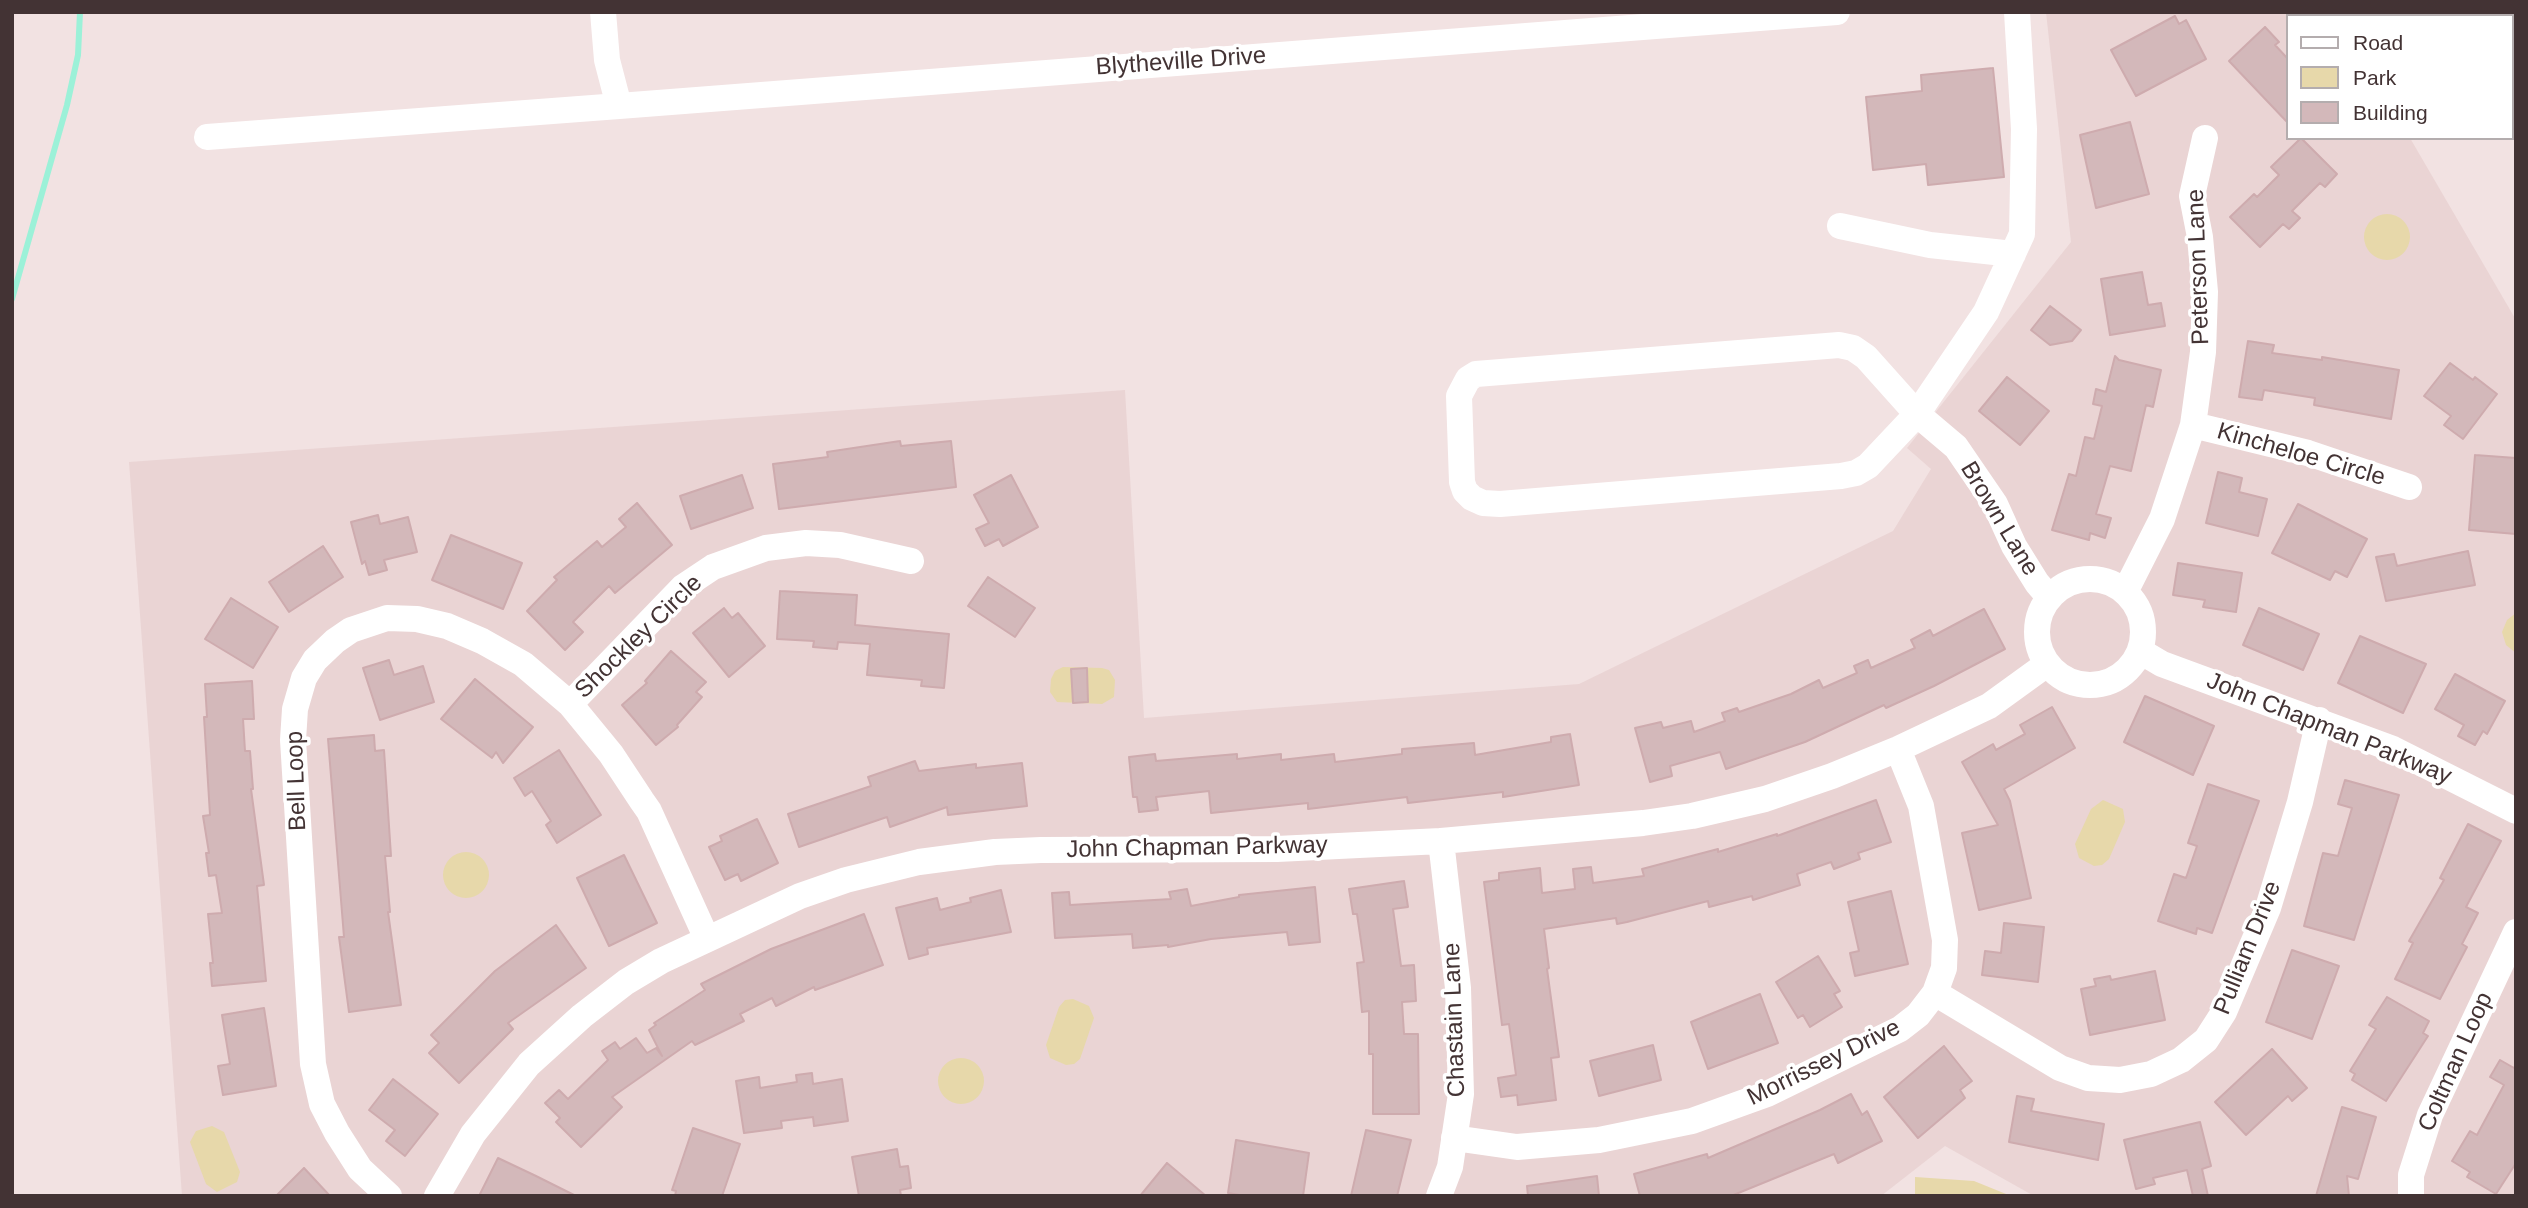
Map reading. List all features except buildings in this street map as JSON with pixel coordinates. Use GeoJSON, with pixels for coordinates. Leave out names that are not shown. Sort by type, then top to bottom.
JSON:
{"type":"FeatureCollection","features":[{"type":"Feature","properties":{"kind":"street"},"geometry":{"type":"LineString","coordinates":[[603,12],[607,60],[619,106]]}},
{"type":"Feature","properties":{"kind":"street","name":"Blytheville Drive"},"geometry":{"type":"LineString","coordinates":[[207,136],[619,106],[1758,15],[1837,12]]}},
{"type":"Feature","properties":{"kind":"street"},"geometry":{"type":"LineString","coordinates":[[1917,414],[1866,356],[1853,348],[1839,345],[1488,372],[1468,379],[1459,396],[1462,482],[1465,491],[1472,498],[1483,503],[1500,504],[1841,476],[1868,466],[1917,414],[1986,313],[2022,234],[2024,142],[2017,12]]}},
{"type":"Feature","properties":{"kind":"street","name":"Peterson Lane"},"geometry":{"type":"LineString","coordinates":[[2125,592],[2162,519],[2193,425],[2203,352],[2205,292],[2200,237],[2192,196],[2205,138]]}},
{"type":"Feature","properties":{"kind":"street"},"geometry":{"type":"LineString","coordinates":[[1840,226],[1930,246],[2013,254]]}},
{"type":"Feature","properties":{"kind":"street","name":"Brown Lane"},"geometry":{"type":"LineString","coordinates":[[1917,414],[1956,447],[1994,504],[2014,546],[2049,597]]}},
{"type":"Feature","properties":{"kind":"street","name":"Kincheloe Circle"},"geometry":{"type":"LineString","coordinates":[[2193,425],[2308,453],[2409,486]]}},
{"type":"Feature","properties":{"kind":"street","name":"Shockley Circle"},"geometry":{"type":"LineString","coordinates":[[570,704],[683,587],[713,567],[766,548],[806,543],[840,545],[911,561]]}},
{"type":"Feature","properties":{"kind":"street"},"geometry":{"type":"LineString","coordinates":[[2084,579],[2103,580],[2125,592],[2137,607],[2143,624],[2140,651],[2133,664],[2120,677],[2098,685],[2080,685],[2060,677],[2041,655],[2036,636],[2041,609],[2049,597],[2064,585],[2084,579]]}},
{"type":"Feature","properties":{"kind":"street","name":"Bell Loop"},"geometry":{"type":"LineString","coordinates":[[389,1196],[360,1169],[337,1133],[323,1104],[313,1064],[293,740],[295,709],[304,678],[315,660],[351,630],[387,618],[418,619],[447,626],[482,641],[523,664],[570,704],[611,754],[649,811],[707,939]]}},
{"type":"Feature","properties":{"kind":"street","name":"John Chapman Parkway"},"geometry":{"type":"LineString","coordinates":[[2140,651],[2162,664],[2393,749],[2516,811]]}},
{"type":"Feature","properties":{"kind":"street","name":"John Chapman Parkway"},"geometry":{"type":"LineString","coordinates":[[437,1196],[473,1134],[529,1064],[582,1016],[626,982],[661,961],[800,895],[846,880],[919,862],[995,852],[1277,849],[1441,841],[1643,823],[1692,816],[1765,799],[1898,749],[1989,706],[2047,664]]}},
{"type":"Feature","properties":{"kind":"street","name":"Pulliam Drive"},"geometry":{"type":"LineString","coordinates":[[1935,993],[2060,1068],[2088,1078],[2120,1080],[2151,1074],[2180,1060],[2206,1040],[2224,1012],[2268,908],[2300,802],[2319,720]]}},
{"type":"Feature","properties":{"kind":"street","name":"Morrissey Drive"},"geometry":{"type":"LineString","coordinates":[[1454,1138],[1517,1147],[1599,1140],[1692,1121],[1767,1094],[1900,1028],[1918,1016],[1935,993],[1944,968],[1945,940],[1921,806],[1898,749]]}},
{"type":"Feature","properties":{"kind":"street","name":"Chastain Lane"},"geometry":{"type":"LineString","coordinates":[[1438,1196],[1450,1167],[1461,1094],[1458,988],[1441,841]]}},
{"type":"Feature","properties":{"kind":"street","name":"Coltman Loop"},"geometry":{"type":"LineString","coordinates":[[2411,1196],[2411,1175],[2430,1115],[2516,932]]}},
{"type":"Feature","properties":{"kind":"shaded area"},"geometry":{"type":"Polygon","coordinates":[[[2046,12],[2338,12],[2339,14],[2286,14],[2286,140],[2411,140],[2516,320],[2516,1196],[2034,1196],[1945,1146],[1881,1196],[182,1196],[129,462],[1125,390],[1144,718],[1579,684],[1893,531],[1931,469],[1907,448],[2071,242],[2046,12]]]}},
{"type":"Feature","properties":{"kind":"green space"},"geometry":{"type":"Polygon","coordinates":[[[2387,214],[2403,221],[2410,237],[2403,253],[2387,260],[2371,253],[2364,237],[2371,221],[2387,214]]]}},
{"type":"Feature","properties":{"kind":"green space"},"geometry":{"type":"Polygon","coordinates":[[[2516,613],[2516,653],[2506,645],[2502,632],[2507,620],[2516,613]]]}},
{"type":"Feature","properties":{"kind":"green space"},"geometry":{"type":"Polygon","coordinates":[[[1063,667],[1109,670],[1115,680],[1114,697],[1102,704],[1057,702],[1050,692],[1051,679],[1055,671],[1063,667]]]}},
{"type":"Feature","properties":{"kind":"green space"},"geometry":{"type":"Polygon","coordinates":[[[2103,800],[2123,809],[2125,822],[2109,859],[2102,865],[2094,866],[2079,858],[2075,844],[2091,809],[2103,800]]]}},
{"type":"Feature","properties":{"kind":"green space"},"geometry":{"type":"Polygon","coordinates":[[[466,852],[482,859],[489,875],[482,891],[466,898],[450,891],[443,875],[450,859],[466,852]]]}},
{"type":"Feature","properties":{"kind":"green space"},"geometry":{"type":"Polygon","coordinates":[[[1073,999],[1089,1006],[1094,1018],[1080,1059],[1074,1064],[1066,1065],[1050,1058],[1046,1045],[1059,1007],[1065,1000],[1073,999]]]}},
{"type":"Feature","properties":{"kind":"green space"},"geometry":{"type":"Polygon","coordinates":[[[961,1058],[977,1065],[984,1081],[977,1097],[961,1104],[945,1097],[938,1081],[945,1065],[961,1058]]]}},
{"type":"Feature","properties":{"kind":"green space"},"geometry":{"type":"Polygon","coordinates":[[[212,1126],[224,1132],[240,1172],[237,1182],[217,1192],[206,1184],[190,1142],[196,1131],[212,1126]]]}},
{"type":"Feature","properties":{"kind":"green space"},"geometry":{"type":"Polygon","coordinates":[[[1915,1177],[1974,1181],[2011,1196],[1915,1196],[1915,1177]]]}},
{"type":"Feature","properties":{"kind":"waterway"},"geometry":{"type":"LineString","coordinates":[[12,299],[67,105],[78,55],[80,12]]}}]}
